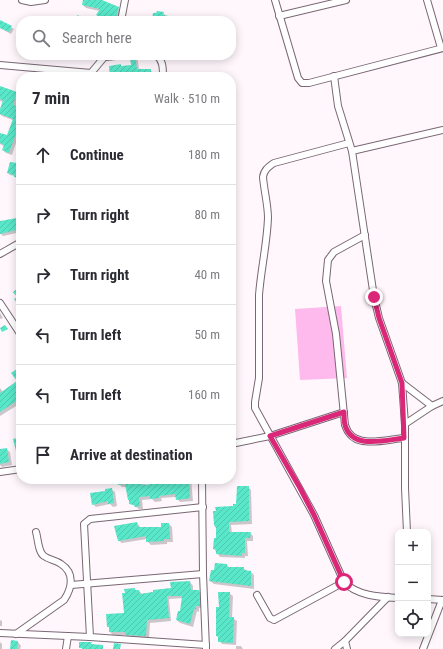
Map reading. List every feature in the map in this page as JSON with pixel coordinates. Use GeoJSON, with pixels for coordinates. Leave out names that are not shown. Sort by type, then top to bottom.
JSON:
{"type":"FeatureCollection","features":[{"type":"Feature","properties":{"kind":"street"},"geometry":{"type":"LineString","coordinates":[[22,0],[31,2],[45,0]]}},
{"type":"Feature","properties":{"kind":"street"},"geometry":{"type":"LineString","coordinates":[[122,16],[125,0]]}},
{"type":"Feature","properties":{"kind":"street"},"geometry":{"type":"LineString","coordinates":[[275,0],[300,81],[302,83],[309,83],[442,48],[427,0]]}},
{"type":"Feature","properties":{"kind":"street"},"geometry":{"type":"LineString","coordinates":[[280,16],[346,0]]}},
{"type":"Feature","properties":{"kind":"street"},"geometry":{"type":"LineString","coordinates":[[95,72],[103,60]]}},
{"type":"Feature","properties":{"kind":"street"},"geometry":{"type":"LineString","coordinates":[[161,60],[163,72]]}},
{"type":"Feature","properties":{"kind":"street"},"geometry":{"type":"LineString","coordinates":[[0,65],[50,72]]}},
{"type":"Feature","properties":{"kind":"street"},"geometry":{"type":"LineString","coordinates":[[334,76],[338,106],[352,151],[374,297],[379,318],[402,383],[408,529]]}},
{"type":"Feature","properties":{"kind":"street"},"geometry":{"type":"LineString","coordinates":[[352,151],[443,130]]}},
{"type":"Feature","properties":{"kind":"street"},"geometry":{"type":"LineString","coordinates":[[349,143],[274,163],[263,173],[262,178],[268,216],[259,289],[259,378],[255,408],[314,515],[344,582],[349,587],[361,593],[395,598]]}},
{"type":"Feature","properties":{"kind":"street"},"geometry":{"type":"LineString","coordinates":[[365,235],[334,252],[328,260],[326,281],[336,334],[345,424],[348,433],[358,440],[368,442],[404,438]]}},
{"type":"Feature","properties":{"kind":"street"},"geometry":{"type":"LineString","coordinates":[[0,254],[16,245]]}},
{"type":"Feature","properties":{"kind":"street"},"geometry":{"type":"LineString","coordinates":[[0,303],[16,327]]}},
{"type":"Feature","properties":{"kind":"street"},"geometry":{"type":"LineString","coordinates":[[402,383],[432,406]]}},
{"type":"Feature","properties":{"kind":"street"},"geometry":{"type":"LineString","coordinates":[[404,424],[432,406],[442,403]]}},
{"type":"Feature","properties":{"kind":"street"},"geometry":{"type":"LineString","coordinates":[[236,443],[270,436],[344,412]]}},
{"type":"Feature","properties":{"kind":"street"},"geometry":{"type":"LineString","coordinates":[[0,472],[16,470]]}},
{"type":"Feature","properties":{"kind":"street"},"geometry":{"type":"LineString","coordinates":[[0,633],[90,637],[206,647],[203,574],[202,484]]}},
{"type":"Feature","properties":{"kind":"street"},"geometry":{"type":"LineString","coordinates":[[90,637],[84,524],[86,521],[90,519],[203,507]]}},
{"type":"Feature","properties":{"kind":"street"},"geometry":{"type":"LineString","coordinates":[[16,634],[64,600],[71,585],[68,570],[61,563],[43,556],[36,532]]}},
{"type":"Feature","properties":{"kind":"street"},"geometry":{"type":"LineString","coordinates":[[71,585],[203,574]]}},
{"type":"Feature","properties":{"kind":"street"},"geometry":{"type":"LineString","coordinates":[[257,595],[270,618],[274,620],[344,582]]}},
{"type":"Feature","properties":{"kind":"street"},"geometry":{"type":"LineString","coordinates":[[335,649],[345,641],[388,597]]}},
{"type":"Feature","properties":{"kind":"street"},"geometry":{"type":"LineString","coordinates":[[423,649],[442,600],[431,600]]}},
{"type":"Feature","properties":{"kind":"street"},"geometry":{"type":"LineString","coordinates":[[66,649],[68,636]]}},
{"type":"Feature","properties":{"kind":"street"},"geometry":{"type":"LineString","coordinates":[[345,641],[347,649]]}},
{"type":"Feature","properties":{"kind":"shaded area"},"geometry":{"type":"Polygon","coordinates":[[[341,306],[347,378],[300,380],[295,309],[341,306]]]}},
{"type":"Feature","properties":{"kind":"building"},"geometry":{"type":"Polygon","coordinates":[[[83,0],[102,0],[119,7],[116,16],[98,16],[96,15],[100,9],[82,5],[83,0]]]}},
{"type":"Feature","properties":{"kind":"building"},"geometry":{"type":"Polygon","coordinates":[[[157,11],[164,12],[163,15],[169,16],[153,16],[153,13],[156,13],[157,11]]]}},
{"type":"Feature","properties":{"kind":"building"},"geometry":{"type":"Polygon","coordinates":[[[0,20],[12,26],[9,32],[0,28],[0,20]]]}},
{"type":"Feature","properties":{"kind":"building"},"geometry":{"type":"Polygon","coordinates":[[[130,60],[136,60],[137,69],[151,69],[151,72],[110,72],[109,66],[121,64],[121,66],[131,65],[130,60]]]}},
{"type":"Feature","properties":{"kind":"building"},"geometry":{"type":"Polygon","coordinates":[[[0,86],[16,92],[13,105],[16,106],[16,133],[9,153],[2,150],[4,145],[0,143],[0,133],[7,135],[13,119],[0,114],[3,100],[0,99],[0,86]]]}},
{"type":"Feature","properties":{"kind":"building"},"geometry":{"type":"Polygon","coordinates":[[[10,162],[16,163],[16,177],[14,177],[14,175],[7,173],[10,162]]]}},
{"type":"Feature","properties":{"kind":"building"},"geometry":{"type":"Polygon","coordinates":[[[16,218],[16,230],[0,234],[0,221],[16,218]]]}},
{"type":"Feature","properties":{"kind":"building"},"geometry":{"type":"Polygon","coordinates":[[[5,325],[8,329],[2,332],[0,328],[5,325]]]}},
{"type":"Feature","properties":{"kind":"building"},"geometry":{"type":"Polygon","coordinates":[[[16,370],[16,380],[11,373],[16,370]]]}},
{"type":"Feature","properties":{"kind":"building"},"geometry":{"type":"Polygon","coordinates":[[[16,382],[16,401],[0,412],[0,393],[16,382]]]}},
{"type":"Feature","properties":{"kind":"building"},"geometry":{"type":"Polygon","coordinates":[[[16,438],[16,451],[13,439],[16,438]]]}},
{"type":"Feature","properties":{"kind":"building"},"geometry":{"type":"Polygon","coordinates":[[[7,448],[9,462],[0,464],[0,449],[7,448]]]}},
{"type":"Feature","properties":{"kind":"building"},"geometry":{"type":"Polygon","coordinates":[[[125,484],[189,484],[190,498],[176,500],[175,494],[150,499],[150,496],[139,497],[140,506],[135,507],[134,505],[129,504],[125,484]]]}},
{"type":"Feature","properties":{"kind":"building"},"geometry":{"type":"Polygon","coordinates":[[[237,486],[249,486],[249,521],[229,522],[229,532],[251,532],[250,538],[245,538],[245,553],[242,553],[242,556],[216,554],[216,549],[213,549],[214,538],[216,538],[216,528],[214,525],[213,511],[216,511],[215,507],[233,506],[233,504],[236,504],[237,486]]]}},
{"type":"Feature","properties":{"kind":"building"},"geometry":{"type":"Polygon","coordinates":[[[112,488],[114,503],[108,504],[108,501],[92,505],[90,493],[105,491],[105,489],[112,488]]]}},
{"type":"Feature","properties":{"kind":"building"},"geometry":{"type":"Polygon","coordinates":[[[137,522],[138,527],[161,527],[161,523],[169,523],[170,539],[164,539],[164,541],[146,542],[146,536],[118,541],[114,526],[137,522]]]}},
{"type":"Feature","properties":{"kind":"building"},"geometry":{"type":"Polygon","coordinates":[[[215,563],[227,564],[227,567],[244,567],[244,570],[251,571],[251,586],[209,581],[211,570],[214,570],[215,563]]]}},
{"type":"Feature","properties":{"kind":"building"},"geometry":{"type":"Polygon","coordinates":[[[190,581],[191,590],[199,590],[200,606],[196,606],[196,609],[194,609],[190,624],[176,620],[178,611],[180,611],[182,596],[167,596],[169,618],[147,620],[146,636],[125,635],[125,632],[109,632],[106,614],[124,613],[122,593],[125,593],[124,589],[135,588],[135,590],[139,590],[140,594],[153,592],[153,590],[171,588],[170,582],[190,581]]]}},
{"type":"Feature","properties":{"kind":"building"},"geometry":{"type":"Polygon","coordinates":[[[218,592],[230,592],[229,617],[234,617],[233,643],[218,642],[218,636],[216,636],[216,607],[219,607],[218,592]]]}},
{"type":"Feature","properties":{"kind":"building"},"geometry":{"type":"Polygon","coordinates":[[[11,640],[18,641],[17,649],[10,649],[11,640]]]}},
{"type":"Feature","properties":{"kind":"building"},"geometry":{"type":"Polygon","coordinates":[[[79,642],[92,642],[91,644],[103,645],[103,649],[82,649],[79,648],[79,642]]]}},
{"type":"Feature","properties":{"kind":"building"},"geometry":{"type":"Polygon","coordinates":[[[114,643],[121,644],[120,649],[113,649],[114,643]]]}},
{"type":"Feature","properties":{"kind":"route"},"geometry":{"type":"LineString","coordinates":[[344,582],[314,515],[270,436],[302,424],[344,412],[345,424],[348,433],[362,442],[404,438],[402,383],[379,318],[374,297]]}}]}
